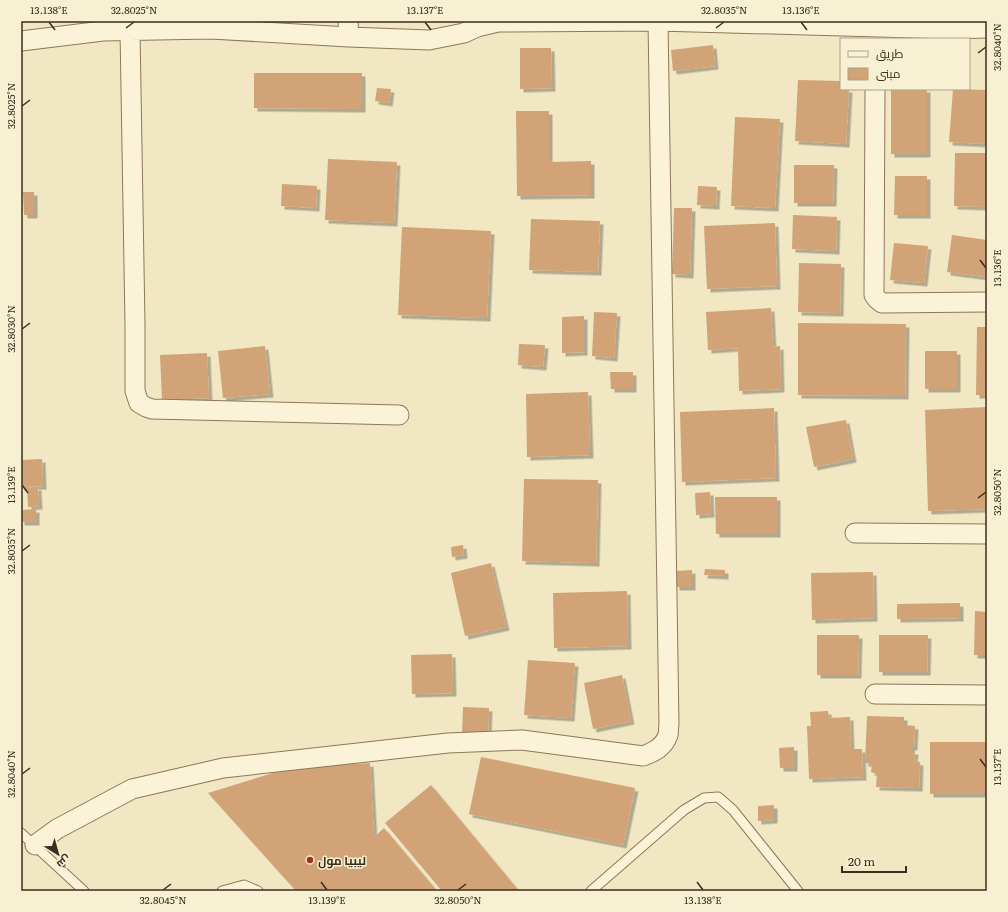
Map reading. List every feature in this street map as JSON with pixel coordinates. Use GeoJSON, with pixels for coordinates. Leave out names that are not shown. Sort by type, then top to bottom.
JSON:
{"type":"FeatureCollection","features":[{"type":"Feature","properties":{"kind":"street"},"geometry":{"type":"LineString","coordinates":[[28,839],[57,829],[132,788],[223,768],[448,742],[522,740],[643,756],[655,752],[662,745],[668,735],[669,725],[658,21]]}},
{"type":"Feature","properties":{"kind":"street"},"geometry":{"type":"LineString","coordinates":[[21,41],[103,31],[210,28],[348,29],[429,40],[464,34],[477,27],[498,22],[658,21],[782,23],[875,33],[987,28]]}},
{"type":"Feature","properties":{"kind":"street"},"geometry":{"type":"LineString","coordinates":[[130,30],[135,391],[140,402],[146,407],[152,409],[399,415]]}},
{"type":"Feature","properties":{"kind":"street"},"geometry":{"type":"LineString","coordinates":[[875,90],[874,295],[882,303],[987,302]]}},
{"type":"Feature","properties":{"kind":"street"},"geometry":{"type":"LineString","coordinates":[[855,533],[987,534]]}},
{"type":"Feature","properties":{"kind":"street"},"geometry":{"type":"LineString","coordinates":[[875,694],[987,695]]}},
{"type":"Feature","properties":{"kind":"lane"},"geometry":{"type":"LineString","coordinates":[[591,891],[684,810],[704,798],[718,797],[732,810],[798,891]]}},
{"type":"Feature","properties":{"kind":"lane"},"geometry":{"type":"LineString","coordinates":[[28,839],[84,891]]}},
{"type":"Feature","properties":{"kind":"lane"},"geometry":{"type":"LineString","coordinates":[[222,891],[244,885],[258,891]]}},
{"type":"Feature","properties":{"kind":"building"},"geometry":{"type":"Polygon","coordinates":[[[713,45],[715,66],[673,71],[671,50],[713,45]]]}},
{"type":"Feature","properties":{"kind":"building"},"geometry":{"type":"Polygon","coordinates":[[[520,48],[551,48],[552,88],[520,89],[520,48]]]}},
{"type":"Feature","properties":{"kind":"building"},"geometry":{"type":"Polygon","coordinates":[[[254,73],[362,73],[362,109],[254,108],[254,73]]]}},
{"type":"Feature","properties":{"kind":"building"},"geometry":{"type":"Polygon","coordinates":[[[798,80],[840,81],[840,90],[849,90],[846,144],[795,141],[798,80]]]}},
{"type":"Feature","properties":{"kind":"building"},"geometry":{"type":"Polygon","coordinates":[[[377,88],[391,89],[389,103],[375,101],[377,88]]]}},
{"type":"Feature","properties":{"kind":"building"},"geometry":{"type":"Polygon","coordinates":[[[891,90],[927,90],[927,154],[891,154],[891,90]]]}},
{"type":"Feature","properties":{"kind":"building"},"geometry":{"type":"Polygon","coordinates":[[[953,90],[987,90],[987,144],[949,142],[953,90]]]}},
{"type":"Feature","properties":{"kind":"building"},"geometry":{"type":"Polygon","coordinates":[[[516,111],[549,111],[549,162],[591,161],[591,195],[517,196],[516,111]]]}},
{"type":"Feature","properties":{"kind":"building"},"geometry":{"type":"Polygon","coordinates":[[[735,117],[780,119],[775,208],[731,206],[735,117]]]}},
{"type":"Feature","properties":{"kind":"building"},"geometry":{"type":"Polygon","coordinates":[[[955,153],[987,153],[987,207],[954,206],[955,153]]]}},
{"type":"Feature","properties":{"kind":"building"},"geometry":{"type":"Polygon","coordinates":[[[328,159],[397,162],[394,223],[325,220],[328,159]]]}},
{"type":"Feature","properties":{"kind":"building"},"geometry":{"type":"Polygon","coordinates":[[[794,165],[834,165],[833,203],[794,203],[794,165]]]}},
{"type":"Feature","properties":{"kind":"building"},"geometry":{"type":"Polygon","coordinates":[[[895,176],[927,176],[927,215],[894,215],[895,176]]]}},
{"type":"Feature","properties":{"kind":"building"},"geometry":{"type":"Polygon","coordinates":[[[282,184],[317,186],[316,208],[281,206],[282,184]]]}},
{"type":"Feature","properties":{"kind":"building"},"geometry":{"type":"Polygon","coordinates":[[[698,186],[717,187],[716,206],[697,205],[698,186]]]}},
{"type":"Feature","properties":{"kind":"building"},"geometry":{"type":"Polygon","coordinates":[[[23,192],[34,192],[34,215],[24,215],[23,192]]]}},
{"type":"Feature","properties":{"kind":"building"},"geometry":{"type":"Polygon","coordinates":[[[674,208],[692,208],[690,275],[672,274],[674,208]]]}},
{"type":"Feature","properties":{"kind":"building"},"geometry":{"type":"Polygon","coordinates":[[[793,215],[837,217],[836,251],[792,249],[793,215]]]}},
{"type":"Feature","properties":{"kind":"building"},"geometry":{"type":"Polygon","coordinates":[[[531,219],[600,221],[598,272],[529,270],[531,219]]]}},
{"type":"Feature","properties":{"kind":"building"},"geometry":{"type":"Polygon","coordinates":[[[775,223],[777,286],[707,289],[704,226],[775,223]]]}},
{"type":"Feature","properties":{"kind":"building"},"geometry":{"type":"Polygon","coordinates":[[[402,227],[491,231],[487,318],[398,315],[402,227]]]}},
{"type":"Feature","properties":{"kind":"building"},"geometry":{"type":"Polygon","coordinates":[[[952,235],[987,240],[985,277],[947,272],[952,235]]]}},
{"type":"Feature","properties":{"kind":"building"},"geometry":{"type":"Polygon","coordinates":[[[894,243],[928,246],[924,283],[890,280],[894,243]]]}},
{"type":"Feature","properties":{"kind":"building"},"geometry":{"type":"Polygon","coordinates":[[[799,263],[841,264],[840,313],[798,312],[799,263]]]}},
{"type":"Feature","properties":{"kind":"building"},"geometry":{"type":"Polygon","coordinates":[[[771,308],[773,347],[780,346],[781,389],[739,391],[738,348],[708,350],[706,312],[771,308]]]}},
{"type":"Feature","properties":{"kind":"building"},"geometry":{"type":"Polygon","coordinates":[[[594,312],[617,313],[614,358],[592,356],[594,312]]]}},
{"type":"Feature","properties":{"kind":"building"},"geometry":{"type":"Polygon","coordinates":[[[584,316],[584,352],[562,353],[562,317],[584,316]]]}},
{"type":"Feature","properties":{"kind":"building"},"geometry":{"type":"Polygon","coordinates":[[[798,323],[906,324],[905,396],[798,395],[798,323]]]}},
{"type":"Feature","properties":{"kind":"building"},"geometry":{"type":"Polygon","coordinates":[[[977,327],[987,327],[987,395],[976,395],[977,327]]]}},
{"type":"Feature","properties":{"kind":"building"},"geometry":{"type":"Polygon","coordinates":[[[519,344],[545,345],[543,367],[518,365],[519,344]]]}},
{"type":"Feature","properties":{"kind":"building"},"geometry":{"type":"Polygon","coordinates":[[[265,346],[270,394],[223,398],[218,351],[265,346]]]}},
{"type":"Feature","properties":{"kind":"building"},"geometry":{"type":"Polygon","coordinates":[[[925,351],[957,351],[957,389],[925,389],[925,351]]]}},
{"type":"Feature","properties":{"kind":"building"},"geometry":{"type":"Polygon","coordinates":[[[207,353],[209,398],[162,400],[160,355],[207,353]]]}},
{"type":"Feature","properties":{"kind":"building"},"geometry":{"type":"Polygon","coordinates":[[[610,372],[633,372],[633,389],[611,389],[610,372]]]}},
{"type":"Feature","properties":{"kind":"building"},"geometry":{"type":"Polygon","coordinates":[[[588,392],[590,455],[527,457],[526,394],[588,392]]]}},
{"type":"Feature","properties":{"kind":"building"},"geometry":{"type":"Polygon","coordinates":[[[987,407],[987,509],[928,511],[925,410],[987,407]]]}},
{"type":"Feature","properties":{"kind":"building"},"geometry":{"type":"Polygon","coordinates":[[[774,408],[776,478],[682,482],[680,412],[774,408]]]}},
{"type":"Feature","properties":{"kind":"building"},"geometry":{"type":"Polygon","coordinates":[[[846,420],[853,459],[814,467],[806,427],[846,420]]]}},
{"type":"Feature","properties":{"kind":"building"},"geometry":{"type":"Polygon","coordinates":[[[42,459],[43,486],[21,487],[21,460],[42,459]]]}},
{"type":"Feature","properties":{"kind":"building"},"geometry":{"type":"Polygon","coordinates":[[[524,479],[598,480],[596,563],[522,561],[524,479]]]}},
{"type":"Feature","properties":{"kind":"building"},"geometry":{"type":"Polygon","coordinates":[[[38,487],[39,506],[28,507],[27,488],[38,487]]]}},
{"type":"Feature","properties":{"kind":"building"},"geometry":{"type":"Polygon","coordinates":[[[710,492],[711,514],[696,515],[695,493],[710,492]]]}},
{"type":"Feature","properties":{"kind":"building"},"geometry":{"type":"Polygon","coordinates":[[[715,497],[777,497],[777,534],[716,534],[715,497]]]}},
{"type":"Feature","properties":{"kind":"building"},"geometry":{"type":"Polygon","coordinates":[[[36,509],[36,522],[21,522],[21,510],[36,509]]]}},
{"type":"Feature","properties":{"kind":"building"},"geometry":{"type":"Polygon","coordinates":[[[463,545],[464,555],[452,557],[451,547],[463,545]]]}},
{"type":"Feature","properties":{"kind":"building"},"geometry":{"type":"Polygon","coordinates":[[[491,563],[506,627],[465,636],[451,573],[491,563]]]}},
{"type":"Feature","properties":{"kind":"building"},"geometry":{"type":"Polygon","coordinates":[[[705,569],[725,570],[725,576],[704,575],[705,569]]]}},
{"type":"Feature","properties":{"kind":"building"},"geometry":{"type":"Polygon","coordinates":[[[692,570],[692,587],[676,587],[676,571],[692,570]]]}},
{"type":"Feature","properties":{"kind":"building"},"geometry":{"type":"Polygon","coordinates":[[[873,572],[874,618],[812,620],[811,573],[873,572]]]}},
{"type":"Feature","properties":{"kind":"building"},"geometry":{"type":"Polygon","coordinates":[[[627,591],[628,646],[554,648],[553,593],[627,591]]]}},
{"type":"Feature","properties":{"kind":"building"},"geometry":{"type":"Polygon","coordinates":[[[960,603],[960,618],[897,619],[897,604],[960,603]]]}},
{"type":"Feature","properties":{"kind":"building"},"geometry":{"type":"Polygon","coordinates":[[[975,611],[987,612],[987,655],[974,655],[975,611]]]}},
{"type":"Feature","properties":{"kind":"building"},"geometry":{"type":"Polygon","coordinates":[[[817,635],[859,635],[858,675],[817,675],[817,635]]]}},
{"type":"Feature","properties":{"kind":"building"},"geometry":{"type":"Polygon","coordinates":[[[879,635],[928,635],[927,672],[879,672],[879,635]]]}},
{"type":"Feature","properties":{"kind":"building"},"geometry":{"type":"Polygon","coordinates":[[[452,654],[453,693],[412,694],[411,655],[452,654]]]}},
{"type":"Feature","properties":{"kind":"building"},"geometry":{"type":"Polygon","coordinates":[[[528,660],[575,663],[571,718],[524,715],[528,660]]]}},
{"type":"Feature","properties":{"kind":"building"},"geometry":{"type":"Polygon","coordinates":[[[622,675],[631,721],[593,729],[584,683],[622,675]]]}},
{"type":"Feature","properties":{"kind":"building"},"geometry":{"type":"Polygon","coordinates":[[[463,707],[489,708],[488,735],[462,734],[463,707]]]}},
{"type":"Feature","properties":{"kind":"building"},"geometry":{"type":"Polygon","coordinates":[[[828,711],[829,718],[850,717],[851,749],[862,749],[863,777],[809,779],[807,726],[811,726],[810,712],[828,711]]]}},
{"type":"Feature","properties":{"kind":"building"},"geometry":{"type":"Polygon","coordinates":[[[867,716],[904,717],[904,725],[915,726],[914,747],[911,747],[911,751],[915,751],[914,761],[920,762],[919,788],[876,787],[877,774],[871,772],[872,764],[865,763],[867,716]]]}},
{"type":"Feature","properties":{"kind":"building"},"geometry":{"type":"Polygon","coordinates":[[[930,742],[987,742],[987,794],[930,794],[930,742]]]}},
{"type":"Feature","properties":{"kind":"building"},"geometry":{"type":"Polygon","coordinates":[[[794,747],[794,768],[780,768],[779,748],[794,747]]]}},
{"type":"Feature","properties":{"kind":"building"},"geometry":{"type":"Polygon","coordinates":[[[481,757],[635,788],[623,845],[469,814],[481,757]]]}},
{"type":"Feature","properties":{"kind":"building"},"geometry":{"type":"Polygon","coordinates":[[[370,763],[374,837],[384,828],[437,891],[296,891],[208,793],[289,768],[370,763]]]}},
{"type":"Feature","properties":{"kind":"building"},"geometry":{"type":"Polygon","coordinates":[[[431,785],[519,891],[442,891],[385,823],[431,785]]]}},
{"type":"Feature","properties":{"kind":"building"},"geometry":{"type":"Polygon","coordinates":[[[774,805],[774,820],[758,821],[758,806],[774,805]]]}},
{"type":"Feature","properties":{"kind":"place","name":"ليبيا مول"},"geometry":{"type":"Point","coordinates":[310,860]}}]}
